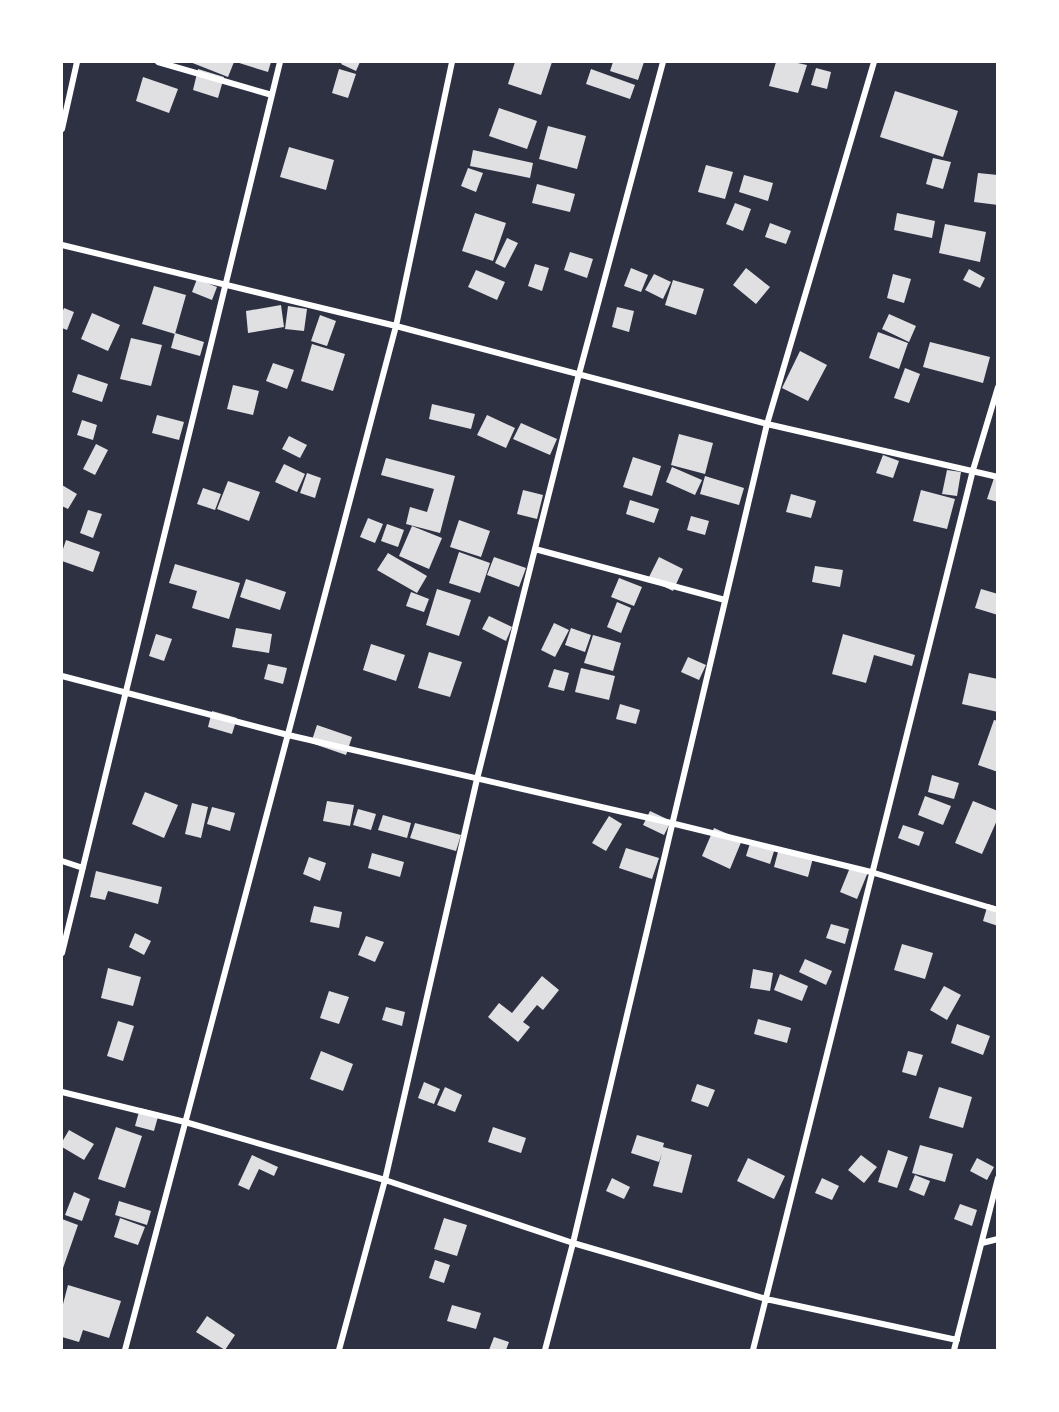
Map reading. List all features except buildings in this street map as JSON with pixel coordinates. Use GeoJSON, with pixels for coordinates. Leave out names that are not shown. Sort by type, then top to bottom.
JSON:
{"type":"FeatureCollection","features":[{"type":"Feature","properties":{"kind":"street"},"geometry":{"type":"LineString","coordinates":[[62,129],[77,62]]}},
{"type":"Feature","properties":{"kind":"street"},"geometry":{"type":"LineString","coordinates":[[158,62],[272,95]]}},
{"type":"Feature","properties":{"kind":"street"},"geometry":{"type":"LineString","coordinates":[[62,953],[280,62]]}},
{"type":"Feature","properties":{"kind":"street"},"geometry":{"type":"LineString","coordinates":[[125,1350],[396,326],[452,62]]}},
{"type":"Feature","properties":{"kind":"street"},"geometry":{"type":"LineString","coordinates":[[339,1350],[386,1180],[477,778],[579,374],[663,62]]}},
{"type":"Feature","properties":{"kind":"street"},"geometry":{"type":"LineString","coordinates":[[545,1350],[573,1243],[767,424],[874,62]]}},
{"type":"Feature","properties":{"kind":"street"},"geometry":{"type":"LineString","coordinates":[[62,244],[396,326],[767,424],[998,477]]}},
{"type":"Feature","properties":{"kind":"street"},"geometry":{"type":"LineString","coordinates":[[753,1350],[973,470],[998,387]]}},
{"type":"Feature","properties":{"kind":"street"},"geometry":{"type":"LineString","coordinates":[[535,549],[724,600]]}},
{"type":"Feature","properties":{"kind":"street"},"geometry":{"type":"LineString","coordinates":[[62,676],[288,735],[671,823],[871,872],[998,910]]}},
{"type":"Feature","properties":{"kind":"street"},"geometry":{"type":"LineString","coordinates":[[62,861],[83,868]]}},
{"type":"Feature","properties":{"kind":"street"},"geometry":{"type":"LineString","coordinates":[[62,1092],[185,1122],[386,1180],[573,1243],[766,1299],[957,1340]]}},
{"type":"Feature","properties":{"kind":"street"},"geometry":{"type":"LineString","coordinates":[[954,1350],[998,1178]]}},
{"type":"Feature","properties":{"kind":"street"},"geometry":{"type":"LineString","coordinates":[[981,1243],[998,1239]]}}]}
